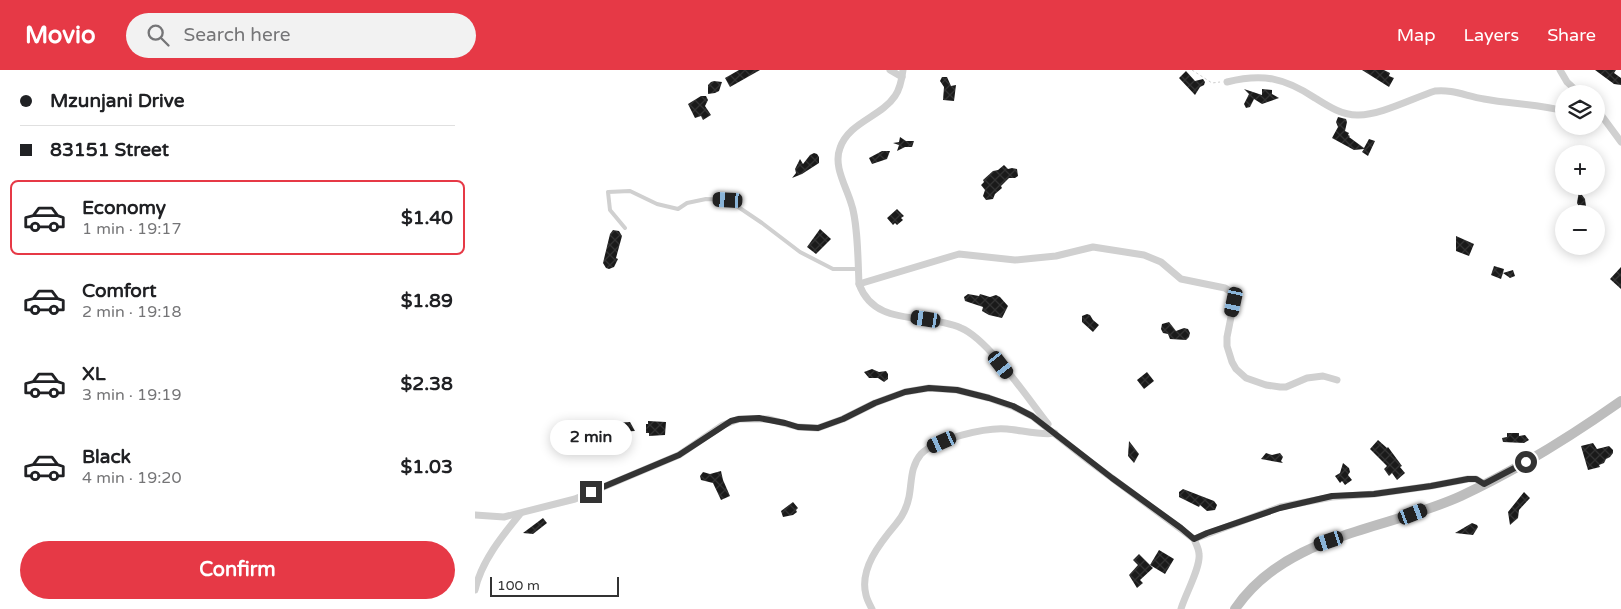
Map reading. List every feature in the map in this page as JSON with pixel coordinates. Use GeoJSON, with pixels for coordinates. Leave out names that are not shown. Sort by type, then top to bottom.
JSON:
{"type":"FeatureCollection","features":[{"type":"Feature","properties":{"kind":"main road"},"geometry":{"type":"LineString","coordinates":[[1235,609],[1244,595],[1259,579],[1281,562],[1316,546],[1459,497],[1512,471],[1621,401]]}},
{"type":"Feature","properties":{"kind":"street"},"geometry":{"type":"LineString","coordinates":[[890,70],[902,74],[896,94],[883,107],[852,131],[841,145],[838,155],[841,176],[853,206],[859,284],[864,297],[879,310],[895,315],[953,324],[976,336],[1055,433]]}},
{"type":"Feature","properties":{"kind":"street"},"geometry":{"type":"LineString","coordinates":[[1561,70],[1570,85]]}},
{"type":"Feature","properties":{"kind":"street"},"geometry":{"type":"LineString","coordinates":[[1227,82],[1241,78],[1267,77],[1288,82],[1339,112],[1358,115],[1379,111],[1435,91],[1443,90],[1483,99],[1555,110]]}},
{"type":"Feature","properties":{"kind":"street"},"geometry":{"type":"LineString","coordinates":[[1605,119],[1621,142]]}},
{"type":"Feature","properties":{"kind":"street"},"geometry":{"type":"LineString","coordinates":[[859,284],[959,254],[1015,260],[1056,256],[1093,247],[1143,254],[1161,262],[1181,279],[1225,288],[1231,292],[1234,302],[1227,346],[1236,369],[1246,378],[1255,382],[1280,387],[1307,378],[1323,376],[1337,380]]}},
{"type":"Feature","properties":{"kind":"street"},"geometry":{"type":"LineString","coordinates":[[475,515],[504,517],[575,499],[679,455],[731,421],[759,418],[798,427],[818,428],[905,392],[929,388],[965,392],[1013,406],[1032,416],[1194,539],[1200,555],[1199,562],[1185,594],[1181,609]]}},
{"type":"Feature","properties":{"kind":"street"},"geometry":{"type":"LineString","coordinates":[[872,609],[866,596],[866,573],[873,556],[899,521],[906,508],[911,476],[922,453],[942,442],[976,431],[1007,429],[1055,433]]}},
{"type":"Feature","properties":{"kind":"street"},"geometry":{"type":"LineString","coordinates":[[1194,539],[1280,508],[1332,496],[1374,494],[1468,479],[1476,479],[1484,484]]}},
{"type":"Feature","properties":{"kind":"street"},"geometry":{"type":"LineString","coordinates":[[475,590],[482,570],[490,556],[502,536],[520,514]]}},
{"type":"Feature","properties":{"kind":"lane"},"geometry":{"type":"LineString","coordinates":[[625,228],[610,210],[608,192],[630,191],[657,204],[678,209],[687,203],[706,199],[728,200],[800,252],[833,270],[858,269]]}},
{"type":"Feature","properties":{"kind":"path"},"geometry":{"type":"LineString","coordinates":[[1192,70],[1212,83],[1227,82]]}},
{"type":"Feature","properties":{"kind":"building"},"geometry":{"type":"Polygon","coordinates":[[[739,70],[760,70],[730,87],[725,78],[739,70]]]}},
{"type":"Feature","properties":{"kind":"building"},"geometry":{"type":"Polygon","coordinates":[[[1362,70],[1384,70],[1390,73],[1389,76],[1394,78],[1389,87],[1362,70]]]}},
{"type":"Feature","properties":{"kind":"building"},"geometry":{"type":"Polygon","coordinates":[[[1595,70],[1616,70],[1614,73],[1621,78],[1621,85],[1614,84],[1595,70]]]}},
{"type":"Feature","properties":{"kind":"building"},"geometry":{"type":"Polygon","coordinates":[[[1186,71],[1195,81],[1203,79],[1205,82],[1195,95],[1179,78],[1186,71]]]}},
{"type":"Feature","properties":{"kind":"building"},"geometry":{"type":"Polygon","coordinates":[[[942,77],[947,77],[951,86],[956,85],[954,101],[943,100],[944,87],[940,81],[942,77]]]}},
{"type":"Feature","properties":{"kind":"building"},"geometry":{"type":"Polygon","coordinates":[[[714,81],[722,82],[719,91],[708,94],[708,85],[714,81]]]}},
{"type":"Feature","properties":{"kind":"building"},"geometry":{"type":"Polygon","coordinates":[[[1244,89],[1262,95],[1262,89],[1272,90],[1272,94],[1279,98],[1262,104],[1254,99],[1250,107],[1246,108],[1244,104],[1249,94],[1244,89]]]}},
{"type":"Feature","properties":{"kind":"building"},"geometry":{"type":"Polygon","coordinates":[[[701,96],[706,96],[708,100],[705,106],[711,115],[703,120],[701,116],[695,118],[688,104],[701,96]]]}},
{"type":"Feature","properties":{"kind":"building"},"geometry":{"type":"Polygon","coordinates":[[[1338,117],[1346,119],[1345,131],[1349,133],[1349,137],[1364,148],[1369,139],[1375,141],[1368,156],[1362,152],[1364,149],[1354,150],[1332,138],[1338,127],[1336,122],[1338,117]]]}},
{"type":"Feature","properties":{"kind":"building"},"geometry":{"type":"Polygon","coordinates":[[[900,137],[906,141],[914,141],[912,147],[905,147],[897,151],[899,145],[893,143],[899,142],[900,137]]]}},
{"type":"Feature","properties":{"kind":"building"},"geometry":{"type":"Polygon","coordinates":[[[882,151],[890,151],[887,159],[872,164],[869,158],[882,151]]]}},
{"type":"Feature","properties":{"kind":"building"},"geometry":{"type":"Polygon","coordinates":[[[814,153],[819,157],[819,163],[792,178],[796,173],[795,169],[800,159],[803,164],[814,153]]]}},
{"type":"Feature","properties":{"kind":"building"},"geometry":{"type":"Polygon","coordinates":[[[1004,165],[1008,169],[1017,169],[1018,176],[1009,178],[1001,186],[1002,188],[995,194],[993,199],[986,200],[983,196],[985,190],[981,185],[984,182],[983,180],[993,171],[998,170],[1004,165]]]}},
{"type":"Feature","properties":{"kind":"building"},"geometry":{"type":"Polygon","coordinates":[[[1578,195],[1582,195],[1586,205],[1578,205],[1578,195]]]}},
{"type":"Feature","properties":{"kind":"building"},"geometry":{"type":"Polygon","coordinates":[[[897,209],[904,216],[901,218],[903,220],[897,225],[895,223],[893,225],[887,218],[897,209]]]}},
{"type":"Feature","properties":{"kind":"building"},"geometry":{"type":"Polygon","coordinates":[[[820,229],[831,239],[816,254],[807,247],[820,229]]]}},
{"type":"Feature","properties":{"kind":"building"},"geometry":{"type":"Polygon","coordinates":[[[613,230],[619,231],[622,236],[616,258],[618,259],[614,267],[609,269],[603,263],[610,234],[613,230]]]}},
{"type":"Feature","properties":{"kind":"building"},"geometry":{"type":"Polygon","coordinates":[[[1456,236],[1474,244],[1469,256],[1456,251],[1456,236]]]}},
{"type":"Feature","properties":{"kind":"building"},"geometry":{"type":"Polygon","coordinates":[[[1494,266],[1504,269],[1501,279],[1491,275],[1494,266]]]}},
{"type":"Feature","properties":{"kind":"building"},"geometry":{"type":"Polygon","coordinates":[[[1621,267],[1621,289],[1610,279],[1621,267]]]}},
{"type":"Feature","properties":{"kind":"building"},"geometry":{"type":"Polygon","coordinates":[[[1513,270],[1515,276],[1510,278],[1503,273],[1513,270]]]}},
{"type":"Feature","properties":{"kind":"building"},"geometry":{"type":"Polygon","coordinates":[[[968,294],[979,296],[980,294],[990,297],[996,295],[1008,306],[1002,318],[989,315],[982,311],[983,307],[965,301],[964,297],[968,294]]]}},
{"type":"Feature","properties":{"kind":"building"},"geometry":{"type":"Polygon","coordinates":[[[1087,314],[1099,325],[1093,332],[1082,322],[1082,316],[1087,314]]]}},
{"type":"Feature","properties":{"kind":"building"},"geometry":{"type":"Polygon","coordinates":[[[1169,322],[1176,331],[1184,328],[1188,329],[1189,337],[1186,340],[1170,339],[1168,334],[1163,333],[1161,329],[1162,324],[1169,322]]]}},
{"type":"Feature","properties":{"kind":"building"},"geometry":{"type":"Polygon","coordinates":[[[872,369],[879,372],[886,371],[888,379],[884,382],[878,378],[869,378],[864,372],[872,369]]]}},
{"type":"Feature","properties":{"kind":"building"},"geometry":{"type":"Polygon","coordinates":[[[1147,372],[1154,381],[1144,389],[1137,380],[1147,372]]]}},
{"type":"Feature","properties":{"kind":"building"},"geometry":{"type":"Polygon","coordinates":[[[648,421],[666,422],[665,435],[649,436],[649,433],[646,433],[648,421]]]}},
{"type":"Feature","properties":{"kind":"building"},"geometry":{"type":"Polygon","coordinates":[[[630,422],[635,431],[618,432],[602,436],[601,426],[630,422]]]}},
{"type":"Feature","properties":{"kind":"building"},"geometry":{"type":"Polygon","coordinates":[[[1507,433],[1519,433],[1519,436],[1525,435],[1529,440],[1524,443],[1503,442],[1502,438],[1507,437],[1507,433]]]}},
{"type":"Feature","properties":{"kind":"building"},"geometry":{"type":"Polygon","coordinates":[[[1378,440],[1388,447],[1402,466],[1400,467],[1405,473],[1397,480],[1392,473],[1389,476],[1384,469],[1387,466],[1370,449],[1378,440]]]}},
{"type":"Feature","properties":{"kind":"building"},"geometry":{"type":"Polygon","coordinates":[[[1129,441],[1139,454],[1134,463],[1128,456],[1129,441]]]}},
{"type":"Feature","properties":{"kind":"building"},"geometry":{"type":"Polygon","coordinates":[[[1593,443],[1597,449],[1609,446],[1613,453],[1604,463],[1599,465],[1600,467],[1588,470],[1581,446],[1593,443]]]}},
{"type":"Feature","properties":{"kind":"building"},"geometry":{"type":"Polygon","coordinates":[[[1266,453],[1272,455],[1280,453],[1283,457],[1281,461],[1283,463],[1261,459],[1266,453]]]}},
{"type":"Feature","properties":{"kind":"building"},"geometry":{"type":"Polygon","coordinates":[[[1343,463],[1349,468],[1350,472],[1348,475],[1352,480],[1345,485],[1342,481],[1340,483],[1335,476],[1340,473],[1343,463]]]}},
{"type":"Feature","properties":{"kind":"building"},"geometry":{"type":"Polygon","coordinates":[[[721,471],[730,496],[721,500],[713,483],[701,480],[700,476],[703,472],[710,474],[721,471]]]}},
{"type":"Feature","properties":{"kind":"building"},"geometry":{"type":"Polygon","coordinates":[[[1183,489],[1214,501],[1217,505],[1215,510],[1207,511],[1200,505],[1199,507],[1179,497],[1179,492],[1183,489]]]}},
{"type":"Feature","properties":{"kind":"building"},"geometry":{"type":"Polygon","coordinates":[[[1524,492],[1530,498],[1519,510],[1518,518],[1510,525],[1508,512],[1524,492]]]}},
{"type":"Feature","properties":{"kind":"building"},"geometry":{"type":"Polygon","coordinates":[[[793,502],[798,508],[797,512],[783,517],[781,511],[793,502]]]}},
{"type":"Feature","properties":{"kind":"building"},"geometry":{"type":"Polygon","coordinates":[[[543,518],[547,523],[533,534],[523,533],[543,518]]]}},
{"type":"Feature","properties":{"kind":"building"},"geometry":{"type":"Polygon","coordinates":[[[1472,523],[1478,527],[1473,535],[1455,533],[1472,523]]]}},
{"type":"Feature","properties":{"kind":"building"},"geometry":{"type":"Polygon","coordinates":[[[1159,550],[1174,559],[1165,574],[1150,565],[1159,550]]]}},
{"type":"Feature","properties":{"kind":"building"},"geometry":{"type":"Polygon","coordinates":[[[1139,554],[1153,568],[1140,580],[1143,583],[1137,588],[1129,575],[1138,565],[1133,560],[1139,554]]]}},
{"type":"Feature","properties":{"kind":"route"},"geometry":{"type":"LineString","coordinates":[[591,492],[679,455],[731,421],[759,418],[798,427],[818,428],[905,392],[929,388],[957,390],[989,398],[1013,406],[1032,416],[1123,487],[1194,539],[1280,508],[1332,496],[1374,494],[1431,486],[1463,479],[1476,479],[1484,484],[1526,462]]}}]}
